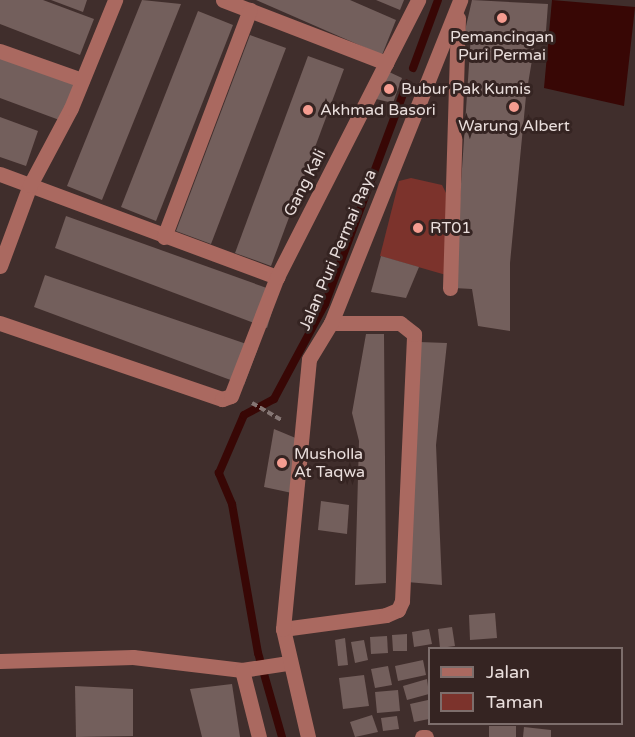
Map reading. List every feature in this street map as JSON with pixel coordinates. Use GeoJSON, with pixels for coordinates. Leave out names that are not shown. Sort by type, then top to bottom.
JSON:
{"type":"FeatureCollection","features":[{"type":"Feature","properties":{"kind":"street"},"geometry":{"type":"LineString","coordinates":[[0,266],[30,185],[82,80],[115,0]]}},
{"type":"Feature","properties":{"kind":"street"},"geometry":{"type":"LineString","coordinates":[[223,0],[386,63]]}},
{"type":"Feature","properties":{"kind":"street","name":"Gang Kali"},"geometry":{"type":"LineString","coordinates":[[0,323],[222,399],[237,387],[277,277],[418,0]]}},
{"type":"Feature","properties":{"kind":"street"},"geometry":{"type":"LineString","coordinates":[[450,288],[459,4]]}},
{"type":"Feature","properties":{"kind":"street","name":"Jalan Puri Permai Raya"},"geometry":{"type":"LineString","coordinates":[[308,737],[286,663],[283,629],[309,359],[331,323],[459,4]]}},
{"type":"Feature","properties":{"kind":"street"},"geometry":{"type":"LineString","coordinates":[[165,237],[250,10]]}},
{"type":"Feature","properties":{"kind":"street"},"geometry":{"type":"LineString","coordinates":[[0,51],[82,80]]}},
{"type":"Feature","properties":{"kind":"street"},"geometry":{"type":"LineString","coordinates":[[0,174],[277,277]]}},
{"type":"Feature","properties":{"kind":"street"},"geometry":{"type":"LineString","coordinates":[[283,629],[386,615],[398,610],[402,601],[414,334],[400,323],[331,323]]}},
{"type":"Feature","properties":{"kind":"street"},"geometry":{"type":"LineString","coordinates":[[0,661],[133,657],[245,669],[286,663]]}},
{"type":"Feature","properties":{"kind":"street"},"geometry":{"type":"LineString","coordinates":[[245,669],[259,737]]}},
{"type":"Feature","properties":{"kind":"path"},"geometry":{"type":"LineString","coordinates":[[256,405],[272,414]]}},
{"type":"Feature","properties":{"kind":"green space","name":"RT01"},"geometry":{"type":"Polygon","coordinates":[[[411,178],[442,185],[449,199],[446,275],[380,256],[399,181],[411,178]]]}},
{"type":"Feature","properties":{"kind":"shaded area"},"geometry":{"type":"Polygon","coordinates":[[[552,0],[635,7],[624,106],[544,88],[552,0]]]}},
{"type":"Feature","properties":{"kind":"building"},"geometry":{"type":"Polygon","coordinates":[[[0,0],[43,0],[94,19],[80,55],[0,24],[0,0]]]}},
{"type":"Feature","properties":{"kind":"building"},"geometry":{"type":"Polygon","coordinates":[[[51,0],[87,0],[83,12],[51,0]]]}},
{"type":"Feature","properties":{"kind":"building"},"geometry":{"type":"Polygon","coordinates":[[[142,0],[181,4],[102,200],[67,186],[142,0]]]}},
{"type":"Feature","properties":{"kind":"building"},"geometry":{"type":"Polygon","coordinates":[[[256,0],[350,0],[396,20],[382,55],[256,0]]]}},
{"type":"Feature","properties":{"kind":"building"},"geometry":{"type":"Polygon","coordinates":[[[376,0],[404,0],[400,10],[376,0]]]}},
{"type":"Feature","properties":{"kind":"building"},"geometry":{"type":"Polygon","coordinates":[[[472,0],[548,4],[545,44],[535,42],[526,96],[510,263],[510,331],[478,326],[472,289],[454,288],[471,35],[464,35],[472,0]]]}},
{"type":"Feature","properties":{"kind":"building"},"geometry":{"type":"Polygon","coordinates":[[[198,11],[233,25],[156,221],[121,207],[198,11]]]}},
{"type":"Feature","properties":{"kind":"building"},"geometry":{"type":"Polygon","coordinates":[[[250,35],[286,48],[211,244],[176,231],[250,35]]]}},
{"type":"Feature","properties":{"kind":"building"},"geometry":{"type":"Polygon","coordinates":[[[308,56],[344,69],[271,266],[235,253],[308,56]]]}},
{"type":"Feature","properties":{"kind":"building"},"geometry":{"type":"Polygon","coordinates":[[[0,58],[75,85],[62,121],[0,98],[0,58]]]}},
{"type":"Feature","properties":{"kind":"building","name":"Bubur Pak Kumis"},"geometry":{"type":"Polygon","coordinates":[[[387,71],[402,78],[393,103],[376,99],[387,71]]]}},
{"type":"Feature","properties":{"kind":"building"},"geometry":{"type":"Polygon","coordinates":[[[0,117],[38,131],[26,166],[0,157],[0,117]]]}},
{"type":"Feature","properties":{"kind":"building"},"geometry":{"type":"Polygon","coordinates":[[[66,216],[278,292],[267,328],[55,248],[66,216]]]}},
{"type":"Feature","properties":{"kind":"building"},"geometry":{"type":"Polygon","coordinates":[[[381,256],[419,267],[406,298],[371,292],[381,256]]]}},
{"type":"Feature","properties":{"kind":"building"},"geometry":{"type":"Polygon","coordinates":[[[45,275],[258,348],[244,385],[34,307],[45,275]]]}},
{"type":"Feature","properties":{"kind":"building"},"geometry":{"type":"Polygon","coordinates":[[[366,334],[384,334],[386,583],[355,585],[359,441],[352,413],[366,334]]]}},
{"type":"Feature","properties":{"kind":"building"},"geometry":{"type":"Polygon","coordinates":[[[419,342],[447,343],[436,445],[442,585],[407,582],[419,342]]]}},
{"type":"Feature","properties":{"kind":"building","name":"Musholla At Taqwa"},"geometry":{"type":"Polygon","coordinates":[[[274,429],[298,439],[292,493],[264,487],[274,429]]]}},
{"type":"Feature","properties":{"kind":"building"},"geometry":{"type":"Polygon","coordinates":[[[321,501],[349,505],[347,534],[318,530],[321,501]]]}},
{"type":"Feature","properties":{"kind":"building"},"geometry":{"type":"Polygon","coordinates":[[[495,613],[497,638],[470,640],[469,615],[495,613]]]}},
{"type":"Feature","properties":{"kind":"building"},"geometry":{"type":"Polygon","coordinates":[[[452,627],[455,646],[440,647],[438,629],[452,627]]]}},
{"type":"Feature","properties":{"kind":"building"},"geometry":{"type":"Polygon","coordinates":[[[429,629],[432,644],[414,647],[412,632],[429,629]]]}},
{"type":"Feature","properties":{"kind":"building"},"geometry":{"type":"Polygon","coordinates":[[[407,634],[407,651],[393,651],[392,635],[407,634]]]}},
{"type":"Feature","properties":{"kind":"building"},"geometry":{"type":"Polygon","coordinates":[[[387,636],[388,653],[371,654],[370,637],[387,636]]]}},
{"type":"Feature","properties":{"kind":"building"},"geometry":{"type":"Polygon","coordinates":[[[345,638],[348,665],[338,666],[335,640],[345,638]]]}},
{"type":"Feature","properties":{"kind":"building"},"geometry":{"type":"Polygon","coordinates":[[[364,640],[368,660],[355,663],[351,642],[364,640]]]}},
{"type":"Feature","properties":{"kind":"building"},"geometry":{"type":"Polygon","coordinates":[[[423,660],[426,675],[398,681],[395,666],[423,660]]]}},
{"type":"Feature","properties":{"kind":"building"},"geometry":{"type":"Polygon","coordinates":[[[388,666],[392,685],[375,688],[371,669],[388,666]]]}},
{"type":"Feature","properties":{"kind":"building"},"geometry":{"type":"Polygon","coordinates":[[[364,675],[369,706],[343,709],[339,678],[364,675]]]}},
{"type":"Feature","properties":{"kind":"building"},"geometry":{"type":"Polygon","coordinates":[[[427,679],[428,694],[407,700],[403,686],[427,679]]]}},
{"type":"Feature","properties":{"kind":"building"},"geometry":{"type":"Polygon","coordinates":[[[232,684],[240,737],[202,737],[190,689],[232,684]]]}},
{"type":"Feature","properties":{"kind":"building"},"geometry":{"type":"Polygon","coordinates":[[[75,686],[133,689],[133,736],[76,737],[75,686]]]}},
{"type":"Feature","properties":{"kind":"building"},"geometry":{"type":"Polygon","coordinates":[[[398,690],[400,711],[377,713],[375,692],[398,690]]]}},
{"type":"Feature","properties":{"kind":"building"},"geometry":{"type":"Polygon","coordinates":[[[428,700],[428,719],[414,722],[410,704],[428,700]]]}},
{"type":"Feature","properties":{"kind":"building"},"geometry":{"type":"Polygon","coordinates":[[[372,715],[378,732],[355,737],[350,722],[372,715]]]}},
{"type":"Feature","properties":{"kind":"building"},"geometry":{"type":"Polygon","coordinates":[[[397,716],[399,729],[383,731],[381,718],[397,716]]]}},
{"type":"Feature","properties":{"kind":"building"},"geometry":{"type":"Polygon","coordinates":[[[489,726],[516,726],[516,737],[489,737],[489,726]]]}},
{"type":"Feature","properties":{"kind":"building"},"geometry":{"type":"Polygon","coordinates":[[[524,727],[551,730],[551,737],[523,737],[524,727]]]}},
{"type":"Feature","properties":{"kind":"waterway"},"geometry":{"type":"LineString","coordinates":[[413,68],[438,0]]}},
{"type":"Feature","properties":{"kind":"waterway"},"geometry":{"type":"LineString","coordinates":[[282,737],[258,653],[232,504],[219,473],[244,415],[274,399],[325,304],[407,84]]}},
{"type":"Feature","properties":{"kind":"place","name":"Pemancingan Puri Permai"},"geometry":{"type":"Point","coordinates":[502,18]}},
{"type":"Feature","properties":{"kind":"place","name":"Bubur Pak Kumis"},"geometry":{"type":"Point","coordinates":[389,89]}},
{"type":"Feature","properties":{"kind":"place","name":"Warung Albert"},"geometry":{"type":"Point","coordinates":[514,107]}},
{"type":"Feature","properties":{"kind":"place","name":"Akhmad Basori"},"geometry":{"type":"Point","coordinates":[308,110]}},
{"type":"Feature","properties":{"kind":"place","name":"RT01"},"geometry":{"type":"Point","coordinates":[418,228]}},
{"type":"Feature","properties":{"kind":"place","name":"Musholla At Taqwa"},"geometry":{"type":"Point","coordinates":[282,463]}}]}
